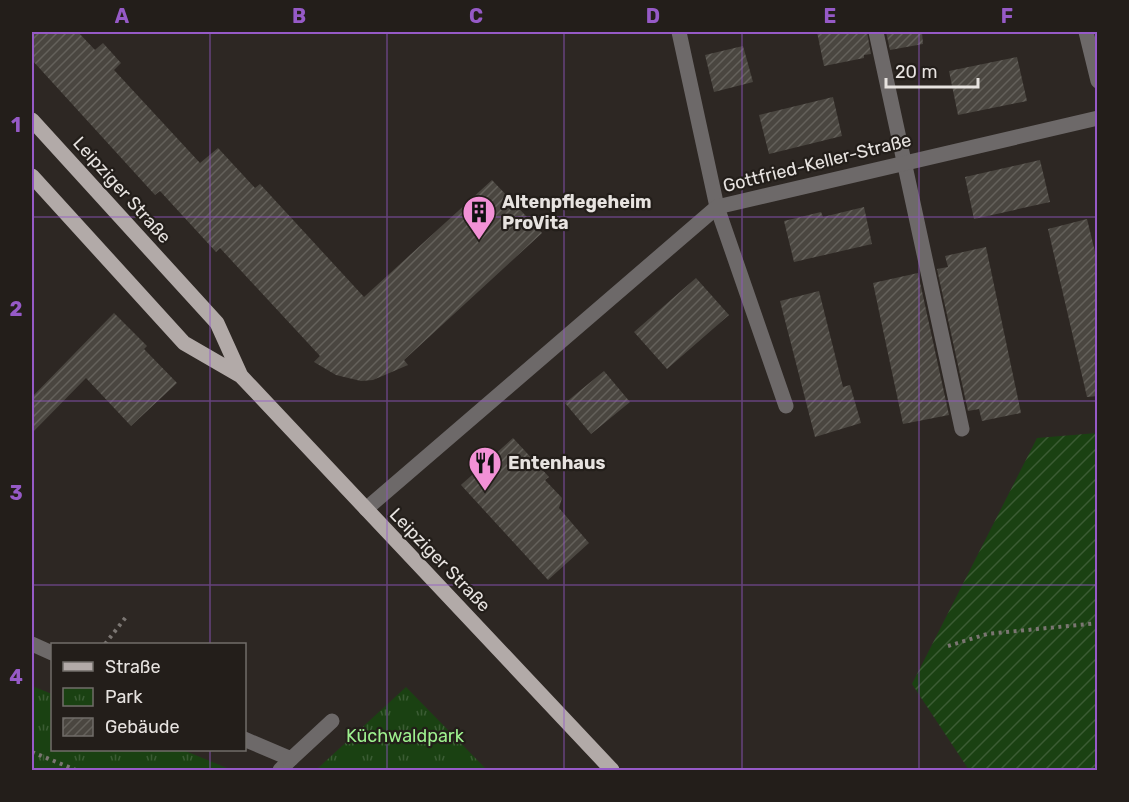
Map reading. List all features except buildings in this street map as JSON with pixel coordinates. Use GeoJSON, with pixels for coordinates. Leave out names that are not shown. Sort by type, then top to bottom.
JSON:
{"type":"FeatureCollection","features":[{"type":"Feature","properties":{"kind":"main road","name":"Leipziger Straße"},"geometry":{"type":"LineString","coordinates":[[32,120],[216,323],[241,376]]}},
{"type":"Feature","properties":{"kind":"main road","name":"Leipziger Straße"},"geometry":{"type":"LineString","coordinates":[[32,176],[184,343],[241,376],[612,771]]}},
{"type":"Feature","properties":{"kind":"street"},"geometry":{"type":"LineString","coordinates":[[679,32],[717,207],[786,406]]}},
{"type":"Feature","properties":{"kind":"street"},"geometry":{"type":"LineString","coordinates":[[876,32],[962,429]]}},
{"type":"Feature","properties":{"kind":"street"},"geometry":{"type":"LineString","coordinates":[[1086,32],[1098,81]]}},
{"type":"Feature","properties":{"kind":"street","name":"Gottfried-Keller-Straße"},"geometry":{"type":"LineString","coordinates":[[366,509],[717,207],[1098,118]]}},
{"type":"Feature","properties":{"kind":"street"},"geometry":{"type":"LineString","coordinates":[[32,644],[51,653]]}},
{"type":"Feature","properties":{"kind":"street"},"geometry":{"type":"LineString","coordinates":[[246,740],[285,765],[332,721]]}},
{"type":"Feature","properties":{"kind":"path"},"geometry":{"type":"LineString","coordinates":[[106,643],[126,617]]}},
{"type":"Feature","properties":{"kind":"path"},"geometry":{"type":"LineString","coordinates":[[948,646],[987,634],[1098,624]]}},
{"type":"Feature","properties":{"kind":"path"},"geometry":{"type":"LineString","coordinates":[[32,752],[76,771]]}},
{"type":"Feature","properties":{"kind":"green space"},"geometry":{"type":"Polygon","coordinates":[[[1097,433],[1097,770],[969,770],[912,684],[1037,438],[1097,433]]]}},
{"type":"Feature","properties":{"kind":"green space"},"geometry":{"type":"Polygon","coordinates":[[[32,686],[51,694],[51,751],[185,751],[232,770],[32,770],[32,686]]]}},
{"type":"Feature","properties":{"kind":"green space","name":"Küchwaldpark"},"geometry":{"type":"Polygon","coordinates":[[[406,687],[487,770],[316,770],[406,687]]]}},
{"type":"Feature","properties":{"kind":"place","name":"Altenpflegeheim ProVita"},"geometry":{"type":"Point","coordinates":[479,241]}},
{"type":"Feature","properties":{"kind":"place","name":"Entenhaus"},"geometry":{"type":"Point","coordinates":[485,492]}}]}
